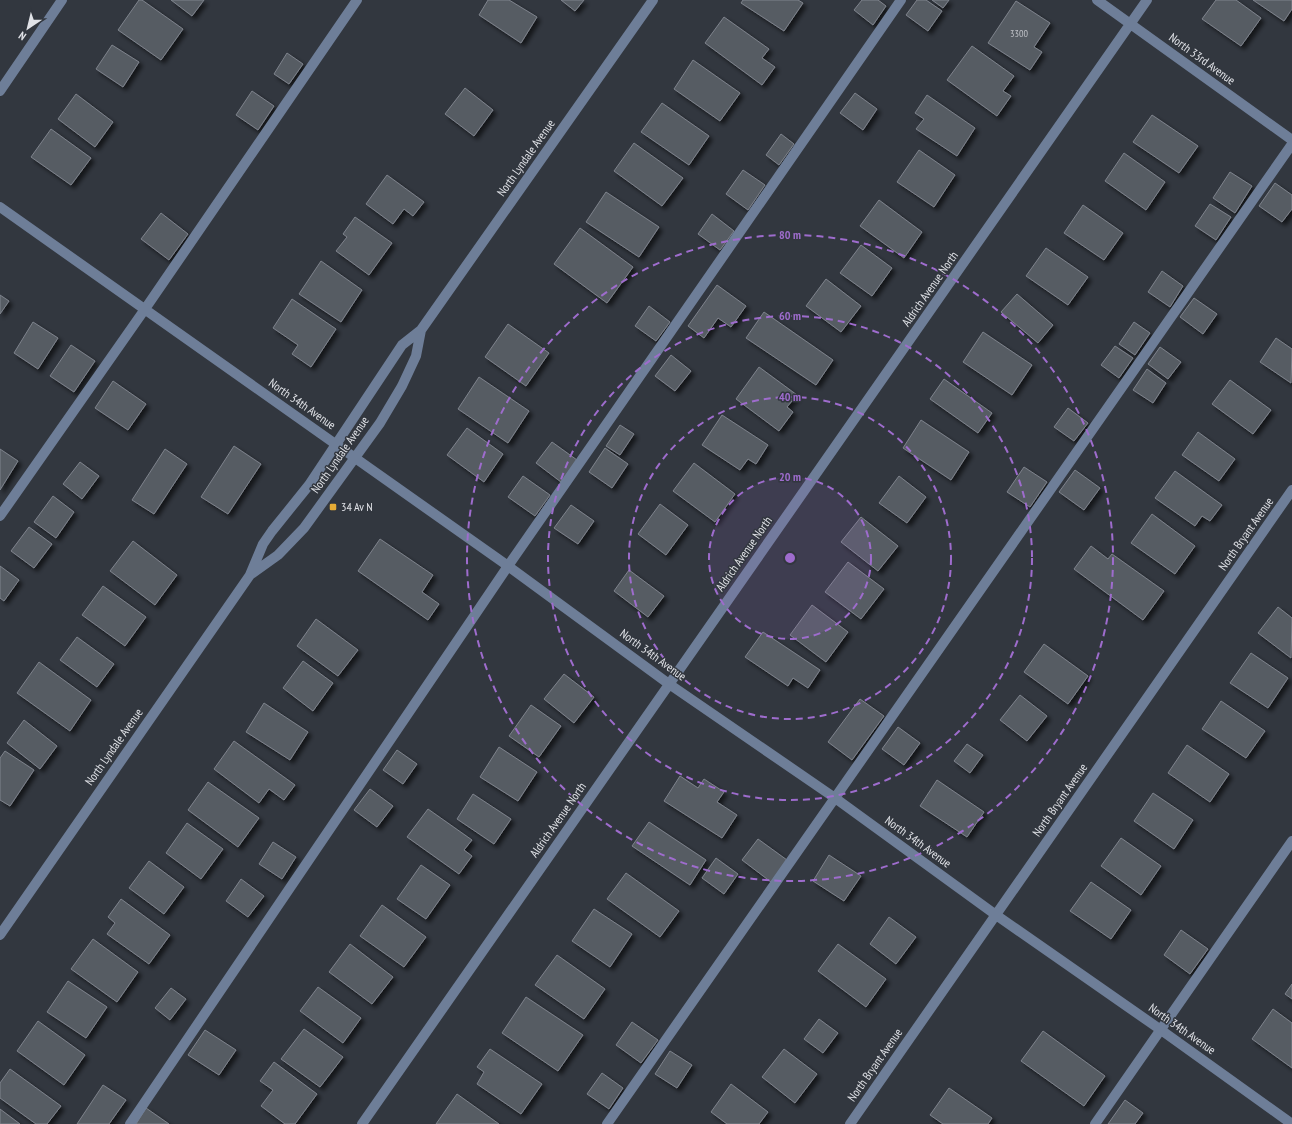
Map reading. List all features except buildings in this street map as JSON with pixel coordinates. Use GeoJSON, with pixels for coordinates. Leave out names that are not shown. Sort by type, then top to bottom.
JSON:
{"type":"FeatureCollection","features":[{"type":"Feature","properties":{"kind":"street"},"geometry":{"type":"LineString","coordinates":[[0,91],[62,0]]}},
{"type":"Feature","properties":{"kind":"street"},"geometry":{"type":"LineString","coordinates":[[0,516],[358,0]]}},
{"type":"Feature","properties":{"kind":"street","name":"North Lyndale Avenue"},"geometry":{"type":"LineString","coordinates":[[0,935],[250,574],[267,538],[309,485],[402,345],[421,330],[653,0]]}},
{"type":"Feature","properties":{"kind":"street"},"geometry":{"type":"LineString","coordinates":[[130,1124],[508,566],[901,0]]}},
{"type":"Feature","properties":{"kind":"street","name":"North 33rd Avenue"},"geometry":{"type":"LineString","coordinates":[[1097,0],[1292,140]]}},
{"type":"Feature","properties":{"kind":"street","name":"Aldrich Avenue North"},"geometry":{"type":"LineString","coordinates":[[362,1124],[1147,0]]}},
{"type":"Feature","properties":{"kind":"street"},"geometry":{"type":"LineString","coordinates":[[608,1124],[1292,144]]}},
{"type":"Feature","properties":{"kind":"street","name":"North 34th Avenue"},"geometry":{"type":"LineString","coordinates":[[0,207],[508,566],[670,684],[836,798],[996,915],[1161,1030],[1292,1124]]}},
{"type":"Feature","properties":{"kind":"street","name":"North Lyndale Avenue"},"geometry":{"type":"LineString","coordinates":[[250,574],[278,555],[304,528],[380,423],[402,386],[416,356],[421,330]]}},
{"type":"Feature","properties":{"kind":"street","name":"North Bryant Avenue"},"geometry":{"type":"LineString","coordinates":[[850,1124],[1292,490]]}},
{"type":"Feature","properties":{"kind":"street"},"geometry":{"type":"LineString","coordinates":[[1095,1124],[1292,841]]}},
{"type":"Feature","properties":{"kind":"place","name":"34 Av N"},"geometry":{"type":"Point","coordinates":[333,507]}}]}
